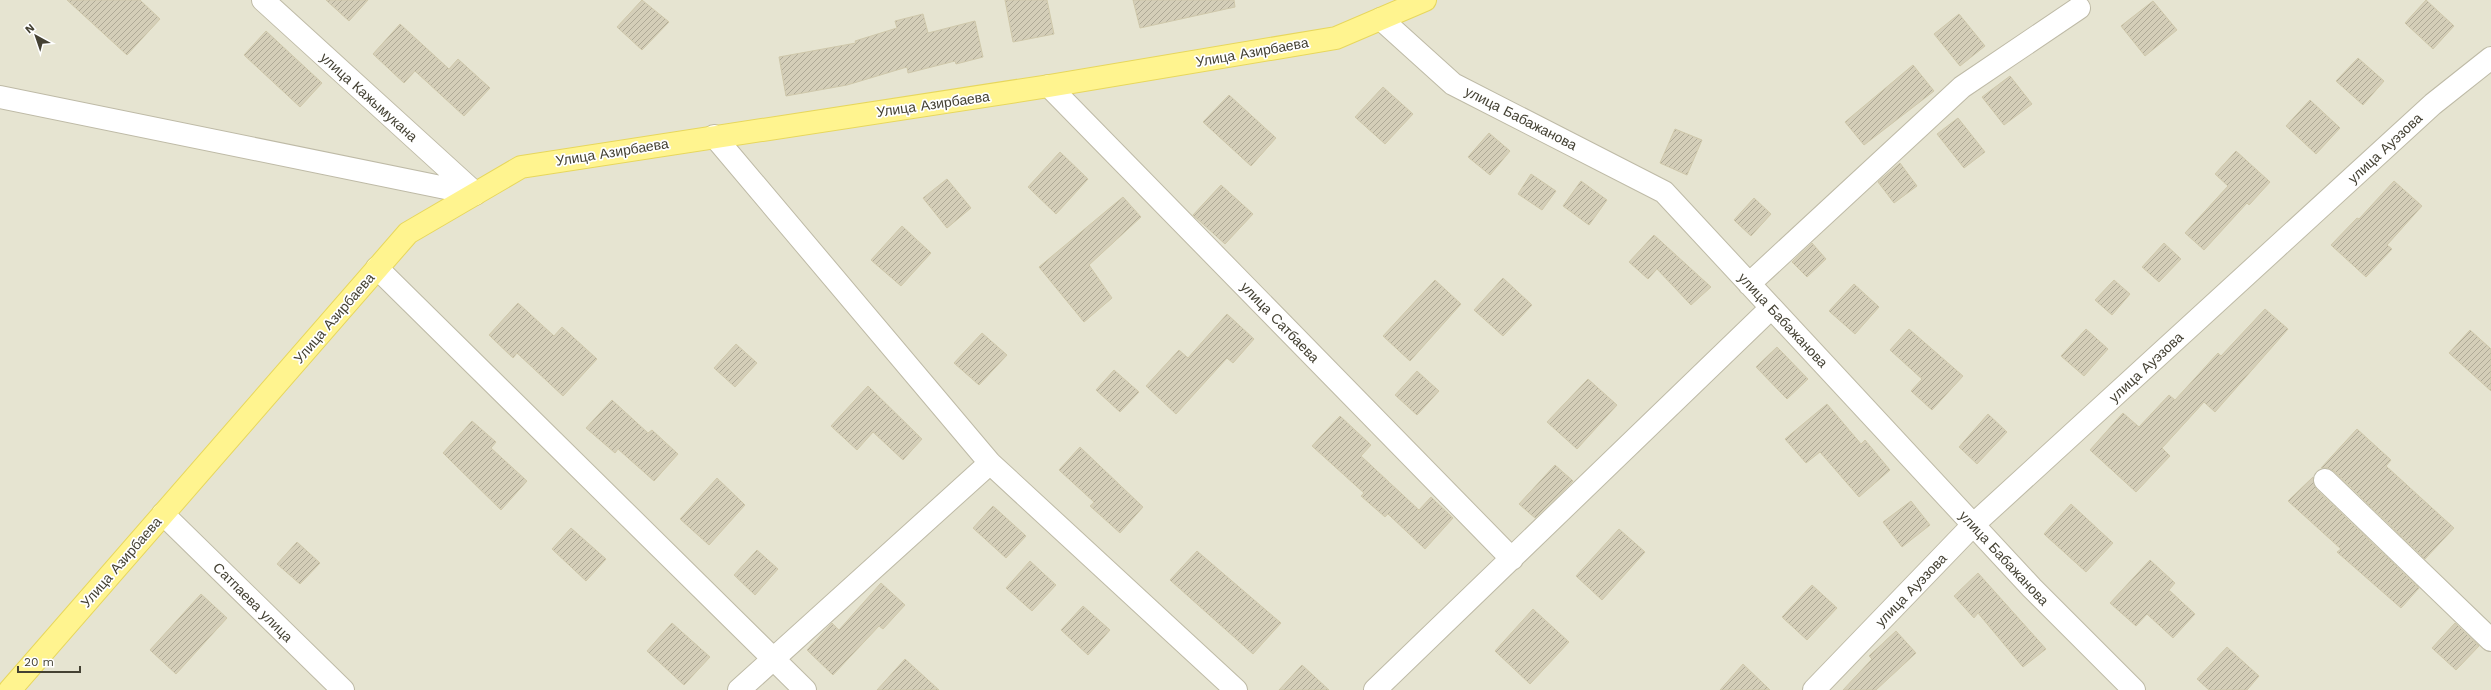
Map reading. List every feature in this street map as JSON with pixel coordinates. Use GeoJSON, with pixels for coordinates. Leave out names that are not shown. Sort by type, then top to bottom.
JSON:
{"type":"FeatureCollection","features":[{"type":"Feature","properties":{"kind":"main road","name":"Улица Азирбаева"},"geometry":{"type":"LineString","coordinates":[[10,690],[408,233],[522,167],[714,136],[1049,86],[1336,38],[1425,0]]}},
{"type":"Feature","properties":{"kind":"street","name":"улица Кажымукана"},"geometry":{"type":"LineString","coordinates":[[263,0],[475,194]]}},
{"type":"Feature","properties":{"kind":"street"},"geometry":{"type":"LineString","coordinates":[[1749,284],[1962,88],[2079,8]]}},
{"type":"Feature","properties":{"kind":"street","name":"улица Бабажанова"},"geometry":{"type":"LineString","coordinates":[[1381,19],[1454,84],[1664,192],[2032,588],[2134,690]]}},
{"type":"Feature","properties":{"kind":"street","name":"улица Ауэзова"},"geometry":{"type":"LineString","coordinates":[[1814,690],[1973,525],[2432,104],[2491,58]]}},
{"type":"Feature","properties":{"kind":"street","name":"улица Сатбаева"},"geometry":{"type":"LineString","coordinates":[[1049,86],[1512,559]]}},
{"type":"Feature","properties":{"kind":"street"},"geometry":{"type":"LineString","coordinates":[[0,97],[475,194]]}},
{"type":"Feature","properties":{"kind":"street"},"geometry":{"type":"LineString","coordinates":[[714,136],[990,462],[1236,690]]}},
{"type":"Feature","properties":{"kind":"street"},"geometry":{"type":"LineString","coordinates":[[378,268],[805,690]]}},
{"type":"Feature","properties":{"kind":"street"},"geometry":{"type":"LineString","coordinates":[[1375,690],[1772,308]]}},
{"type":"Feature","properties":{"kind":"street"},"geometry":{"type":"LineString","coordinates":[[739,690],[772,658],[990,462]]}},
{"type":"Feature","properties":{"kind":"street"},"geometry":{"type":"LineString","coordinates":[[2325,480],[2491,640]]}},
{"type":"Feature","properties":{"kind":"street","name":"Сатпаева улица"},"geometry":{"type":"LineString","coordinates":[[163,514],[343,690]]}},
{"type":"Feature","properties":{"kind":"shaded area"},"geometry":{"type":"Polygon","coordinates":[[[0,0],[2491,0],[2491,690],[0,690],[0,0]]]}},
{"type":"Feature","properties":{"kind":"building"},"geometry":{"type":"Polygon","coordinates":[[[67,0],[140,0],[160,19],[127,55],[67,0]]]}},
{"type":"Feature","properties":{"kind":"building"},"geometry":{"type":"Polygon","coordinates":[[[326,0],[368,0],[349,21],[326,0]]]}},
{"type":"Feature","properties":{"kind":"building"},"geometry":{"type":"Polygon","coordinates":[[[642,0],[669,22],[642,50],[617,27],[642,0]]]}},
{"type":"Feature","properties":{"kind":"building"},"geometry":{"type":"Polygon","coordinates":[[[1005,0],[1047,0],[1054,34],[1013,42],[1005,0]]]}},
{"type":"Feature","properties":{"kind":"building"},"geometry":{"type":"Polygon","coordinates":[[[1133,0],[1234,0],[1235,7],[1140,28],[1133,0]]]}},
{"type":"Feature","properties":{"kind":"building"},"geometry":{"type":"Polygon","coordinates":[[[2426,0],[2454,26],[2433,49],[2405,23],[2426,0]]]}},
{"type":"Feature","properties":{"kind":"building"},"geometry":{"type":"Polygon","coordinates":[[[2153,1],[2177,30],[2145,56],[2121,26],[2153,1]]]}},
{"type":"Feature","properties":{"kind":"building"},"geometry":{"type":"Polygon","coordinates":[[[923,14],[928,33],[975,21],[983,57],[956,64],[955,61],[908,73],[907,67],[847,85],[786,96],[779,57],[856,43],[855,41],[897,28],[895,21],[923,14]]]}},
{"type":"Feature","properties":{"kind":"building"},"geometry":{"type":"Polygon","coordinates":[[[1959,14],[1985,46],[1960,66],[1934,34],[1959,14]]]}},
{"type":"Feature","properties":{"kind":"building"},"geometry":{"type":"Polygon","coordinates":[[[400,24],[449,69],[458,59],[490,88],[464,116],[415,71],[404,83],[373,54],[400,24]]]}},
{"type":"Feature","properties":{"kind":"building"},"geometry":{"type":"Polygon","coordinates":[[[266,31],[322,83],[300,107],[244,55],[266,31]]]}},
{"type":"Feature","properties":{"kind":"building"},"geometry":{"type":"Polygon","coordinates":[[[2358,58],[2384,81],[2363,105],[2336,81],[2358,58]]]}},
{"type":"Feature","properties":{"kind":"building"},"geometry":{"type":"Polygon","coordinates":[[[1913,65],[1934,91],[1864,145],[1845,122],[1913,65]]]}},
{"type":"Feature","properties":{"kind":"building"},"geometry":{"type":"Polygon","coordinates":[[[2010,76],[2032,104],[2004,125],[1982,97],[2010,76]]]}},
{"type":"Feature","properties":{"kind":"building"},"geometry":{"type":"Polygon","coordinates":[[[1383,87],[1413,114],[1385,144],[1355,117],[1383,87]]]}},
{"type":"Feature","properties":{"kind":"building"},"geometry":{"type":"Polygon","coordinates":[[[1229,95],[1276,138],[1251,166],[1203,122],[1229,95]]]}},
{"type":"Feature","properties":{"kind":"building"},"geometry":{"type":"Polygon","coordinates":[[[2310,100],[2340,128],[2316,154],[2286,126],[2310,100]]]}},
{"type":"Feature","properties":{"kind":"building"},"geometry":{"type":"Polygon","coordinates":[[[1958,118],[1985,152],[1964,168],[1937,134],[1958,118]]]}},
{"type":"Feature","properties":{"kind":"building"},"geometry":{"type":"Polygon","coordinates":[[[1675,129],[1702,140],[1687,175],[1660,163],[1675,129]]]}},
{"type":"Feature","properties":{"kind":"building"},"geometry":{"type":"Polygon","coordinates":[[[1489,133],[1510,151],[1490,175],[1468,157],[1489,133]]]}},
{"type":"Feature","properties":{"kind":"building"},"geometry":{"type":"Polygon","coordinates":[[[2236,151],[2270,182],[2249,205],[2247,203],[2204,250],[2185,233],[2228,186],[2215,174],[2236,151]]]}},
{"type":"Feature","properties":{"kind":"building"},"geometry":{"type":"Polygon","coordinates":[[[1060,152],[1088,179],[1056,214],[1028,187],[1060,152]]]}},
{"type":"Feature","properties":{"kind":"building"},"geometry":{"type":"Polygon","coordinates":[[[1900,163],[1917,186],[1894,203],[1878,182],[1900,163]]]}},
{"type":"Feature","properties":{"kind":"building"},"geometry":{"type":"Polygon","coordinates":[[[1531,174],[1556,191],[1542,210],[1518,194],[1531,174]]]}},
{"type":"Feature","properties":{"kind":"building"},"geometry":{"type":"Polygon","coordinates":[[[947,179],[971,208],[947,228],[923,198],[947,179]]]}},
{"type":"Feature","properties":{"kind":"building"},"geometry":{"type":"Polygon","coordinates":[[[1581,181],[1607,200],[1589,225],[1563,206],[1581,181]]]}},
{"type":"Feature","properties":{"kind":"building"},"geometry":{"type":"Polygon","coordinates":[[[2394,181],[2422,206],[2387,245],[2392,249],[2366,277],[2331,245],[2357,218],[2359,219],[2394,181]]]}},
{"type":"Feature","properties":{"kind":"building"},"geometry":{"type":"Polygon","coordinates":[[[1221,185],[1253,214],[1225,244],[1193,215],[1221,185]]]}},
{"type":"Feature","properties":{"kind":"building"},"geometry":{"type":"Polygon","coordinates":[[[1123,197],[1141,217],[1089,265],[1112,298],[1084,322],[1039,267],[1123,197]]]}},
{"type":"Feature","properties":{"kind":"building"},"geometry":{"type":"Polygon","coordinates":[[[1754,198],[1771,214],[1751,236],[1734,220],[1754,198]]]}},
{"type":"Feature","properties":{"kind":"building"},"geometry":{"type":"Polygon","coordinates":[[[902,226],[931,253],[901,286],[871,260],[902,226]]]}},
{"type":"Feature","properties":{"kind":"building"},"geometry":{"type":"Polygon","coordinates":[[[1654,235],[1711,287],[1691,305],[1657,269],[1648,279],[1629,262],[1654,235]]]}},
{"type":"Feature","properties":{"kind":"building"},"geometry":{"type":"Polygon","coordinates":[[[1812,243],[1826,259],[1807,277],[1792,262],[1812,243]]]}},
{"type":"Feature","properties":{"kind":"building"},"geometry":{"type":"Polygon","coordinates":[[[2164,243],[2181,259],[2159,282],[2142,267],[2164,243]]]}},
{"type":"Feature","properties":{"kind":"building"},"geometry":{"type":"Polygon","coordinates":[[[1503,278],[1532,305],[1503,336],[1474,310],[1503,278]]]}},
{"type":"Feature","properties":{"kind":"building"},"geometry":{"type":"Polygon","coordinates":[[[1435,280],[1461,304],[1410,361],[1383,336],[1435,280]]]}},
{"type":"Feature","properties":{"kind":"building"},"geometry":{"type":"Polygon","coordinates":[[[2114,280],[2130,294],[2112,315],[2095,300],[2114,280]]]}},
{"type":"Feature","properties":{"kind":"building"},"geometry":{"type":"Polygon","coordinates":[[[1854,284],[1879,307],[1855,334],[1829,311],[1854,284]]]}},
{"type":"Feature","properties":{"kind":"building"},"geometry":{"type":"Polygon","coordinates":[[[518,303],[554,336],[562,327],[597,359],[563,396],[517,353],[513,358],[489,335],[518,303]]]}},
{"type":"Feature","properties":{"kind":"building"},"geometry":{"type":"Polygon","coordinates":[[[2265,309],[2288,329],[2215,412],[2204,402],[2162,448],[2170,456],[2136,492],[2090,450],[2123,413],[2139,427],[2169,395],[2175,400],[2218,353],[2221,356],[2265,309]]]}},
{"type":"Feature","properties":{"kind":"building"},"geometry":{"type":"Polygon","coordinates":[[[1227,314],[1254,339],[1233,363],[1227,358],[1176,414],[1146,386],[1179,350],[1188,358],[1227,314]]]}},
{"type":"Feature","properties":{"kind":"building"},"geometry":{"type":"Polygon","coordinates":[[[1909,329],[1963,376],[1932,410],[1911,391],[1922,379],[1890,350],[1909,329]]]}},
{"type":"Feature","properties":{"kind":"building"},"geometry":{"type":"Polygon","coordinates":[[[2086,329],[2108,349],[2084,376],[2061,356],[2086,329]]]}},
{"type":"Feature","properties":{"kind":"building"},"geometry":{"type":"Polygon","coordinates":[[[2470,330],[2491,349],[2491,391],[2449,353],[2470,330]]]}},
{"type":"Feature","properties":{"kind":"building"},"geometry":{"type":"Polygon","coordinates":[[[982,333],[1007,355],[979,385],[954,363],[982,333]]]}},
{"type":"Feature","properties":{"kind":"building"},"geometry":{"type":"Polygon","coordinates":[[[736,344],[757,363],[735,387],[714,368],[736,344]]]}},
{"type":"Feature","properties":{"kind":"building"},"geometry":{"type":"Polygon","coordinates":[[[1777,347],[1808,379],[1787,399],[1756,367],[1777,347]]]}},
{"type":"Feature","properties":{"kind":"building"},"geometry":{"type":"Polygon","coordinates":[[[1114,370],[1139,392],[1120,412],[1096,390],[1114,370]]]}},
{"type":"Feature","properties":{"kind":"building"},"geometry":{"type":"Polygon","coordinates":[[[1417,371],[1439,391],[1417,415],[1395,395],[1417,371]]]}},
{"type":"Feature","properties":{"kind":"building"},"geometry":{"type":"Polygon","coordinates":[[[1588,379],[1617,405],[1577,449],[1547,422],[1588,379]]]}},
{"type":"Feature","properties":{"kind":"building"},"geometry":{"type":"Polygon","coordinates":[[[868,386],[922,439],[903,460],[873,432],[857,450],[831,426],[868,386]]]}},
{"type":"Feature","properties":{"kind":"building"},"geometry":{"type":"Polygon","coordinates":[[[612,400],[648,433],[652,430],[678,454],[654,481],[618,449],[615,453],[586,428],[612,400]]]}},
{"type":"Feature","properties":{"kind":"building"},"geometry":{"type":"Polygon","coordinates":[[[1827,404],[1861,444],[1865,440],[1890,470],[1859,497],[1820,452],[1806,463],[1785,439],[1827,404]]]}},
{"type":"Feature","properties":{"kind":"building"},"geometry":{"type":"Polygon","coordinates":[[[1988,414],[2007,432],[1977,464],[1959,447],[1988,414]]]}},
{"type":"Feature","properties":{"kind":"building"},"geometry":{"type":"Polygon","coordinates":[[[1340,416],[1371,445],[1361,456],[1419,510],[1431,497],[1453,518],[1425,549],[1388,514],[1385,517],[1361,496],[1364,493],[1312,446],[1340,416]]]}},
{"type":"Feature","properties":{"kind":"building"},"geometry":{"type":"Polygon","coordinates":[[[472,421],[496,442],[491,448],[527,481],[501,510],[443,453],[472,421]]]}},
{"type":"Feature","properties":{"kind":"building"},"geometry":{"type":"Polygon","coordinates":[[[2357,429],[2391,460],[2386,466],[2454,528],[2425,559],[2334,471],[2328,468],[2321,468],[2357,429]]]}},
{"type":"Feature","properties":{"kind":"building"},"geometry":{"type":"Polygon","coordinates":[[[1080,447],[1143,507],[1120,533],[1090,506],[1094,502],[1059,470],[1080,447]]]}},
{"type":"Feature","properties":{"kind":"building"},"geometry":{"type":"Polygon","coordinates":[[[1555,465],[1573,481],[1535,518],[1519,504],[1555,465]]]}},
{"type":"Feature","properties":{"kind":"building"},"geometry":{"type":"Polygon","coordinates":[[[2313,477],[2316,489],[2419,588],[2401,608],[2337,552],[2341,549],[2288,501],[2313,477]]]}},
{"type":"Feature","properties":{"kind":"building"},"geometry":{"type":"Polygon","coordinates":[[[717,478],[745,505],[709,545],[680,519],[717,478]]]}},
{"type":"Feature","properties":{"kind":"building"},"geometry":{"type":"Polygon","coordinates":[[[1911,501],[1930,525],[1902,547],[1883,522],[1911,501]]]}},
{"type":"Feature","properties":{"kind":"building"},"geometry":{"type":"Polygon","coordinates":[[[2071,504],[2113,543],[2086,572],[2044,534],[2071,504]]]}},
{"type":"Feature","properties":{"kind":"building"},"geometry":{"type":"Polygon","coordinates":[[[993,506],[1026,536],[1006,558],[973,528],[993,506]]]}},
{"type":"Feature","properties":{"kind":"building"},"geometry":{"type":"Polygon","coordinates":[[[571,528],[606,559],[586,581],[552,549],[571,528]]]}},
{"type":"Feature","properties":{"kind":"building"},"geometry":{"type":"Polygon","coordinates":[[[1619,529],[1645,552],[1602,600],[1576,576],[1619,529]]]}},
{"type":"Feature","properties":{"kind":"building"},"geometry":{"type":"Polygon","coordinates":[[[297,542],[320,563],[300,584],[277,564],[297,542]]]}},
{"type":"Feature","properties":{"kind":"building"},"geometry":{"type":"Polygon","coordinates":[[[757,550],[778,569],[755,595],[734,575],[757,550]]]}},
{"type":"Feature","properties":{"kind":"building"},"geometry":{"type":"Polygon","coordinates":[[[1197,551],[1281,623],[1253,654],[1170,580],[1197,551]]]}},
{"type":"Feature","properties":{"kind":"building"},"geometry":{"type":"Polygon","coordinates":[[[2150,560],[2175,583],[2169,590],[2195,614],[2173,638],[2147,614],[2136,626],[2110,603],[2150,560]]]}},
{"type":"Feature","properties":{"kind":"building"},"geometry":{"type":"Polygon","coordinates":[[[1030,561],[1056,585],[1032,611],[1006,588],[1030,561]]]}},
{"type":"Feature","properties":{"kind":"building"},"geometry":{"type":"Polygon","coordinates":[[[1978,573],[2046,649],[2023,667],[1978,613],[1974,618],[1954,596],[1978,573]]]}},
{"type":"Feature","properties":{"kind":"building"},"geometry":{"type":"Polygon","coordinates":[[[881,583],[905,605],[883,629],[879,626],[833,675],[807,650],[832,623],[839,630],[881,583]]]}},
{"type":"Feature","properties":{"kind":"building"},"geometry":{"type":"Polygon","coordinates":[[[1812,585],[1837,608],[1807,640],[1782,617],[1812,585]]]}},
{"type":"Feature","properties":{"kind":"building"},"geometry":{"type":"Polygon","coordinates":[[[201,594],[227,618],[176,674],[150,650],[201,594]]]}},
{"type":"Feature","properties":{"kind":"building"},"geometry":{"type":"Polygon","coordinates":[[[1083,606],[1110,630],[1088,655],[1061,630],[1083,606]]]}},
{"type":"Feature","properties":{"kind":"building"},"geometry":{"type":"Polygon","coordinates":[[[1533,609],[1569,642],[1530,684],[1495,651],[1533,609]]]}},
{"type":"Feature","properties":{"kind":"building"},"geometry":{"type":"Polygon","coordinates":[[[672,623],[710,657],[684,685],[647,651],[672,623]]]}},
{"type":"Feature","properties":{"kind":"building"},"geometry":{"type":"Polygon","coordinates":[[[2455,623],[2479,646],[2456,670],[2432,648],[2455,623]]]}},
{"type":"Feature","properties":{"kind":"building"},"geometry":{"type":"Polygon","coordinates":[[[1896,631],[1916,653],[1876,690],[1843,690],[1872,659],[1869,656],[1896,631]]]}},
{"type":"Feature","properties":{"kind":"building"},"geometry":{"type":"Polygon","coordinates":[[[2227,647],[2259,676],[2247,690],[2209,690],[2197,679],[2227,647]]]}},
{"type":"Feature","properties":{"kind":"building"},"geometry":{"type":"Polygon","coordinates":[[[905,659],[939,690],[877,690],[905,659]]]}},
{"type":"Feature","properties":{"kind":"building"},"geometry":{"type":"Polygon","coordinates":[[[1743,664],[1770,690],[1720,690],[1743,664]]]}},
{"type":"Feature","properties":{"kind":"building"},"geometry":{"type":"Polygon","coordinates":[[[1302,665],[1329,690],[1279,690],[1302,665]]]}}]}
